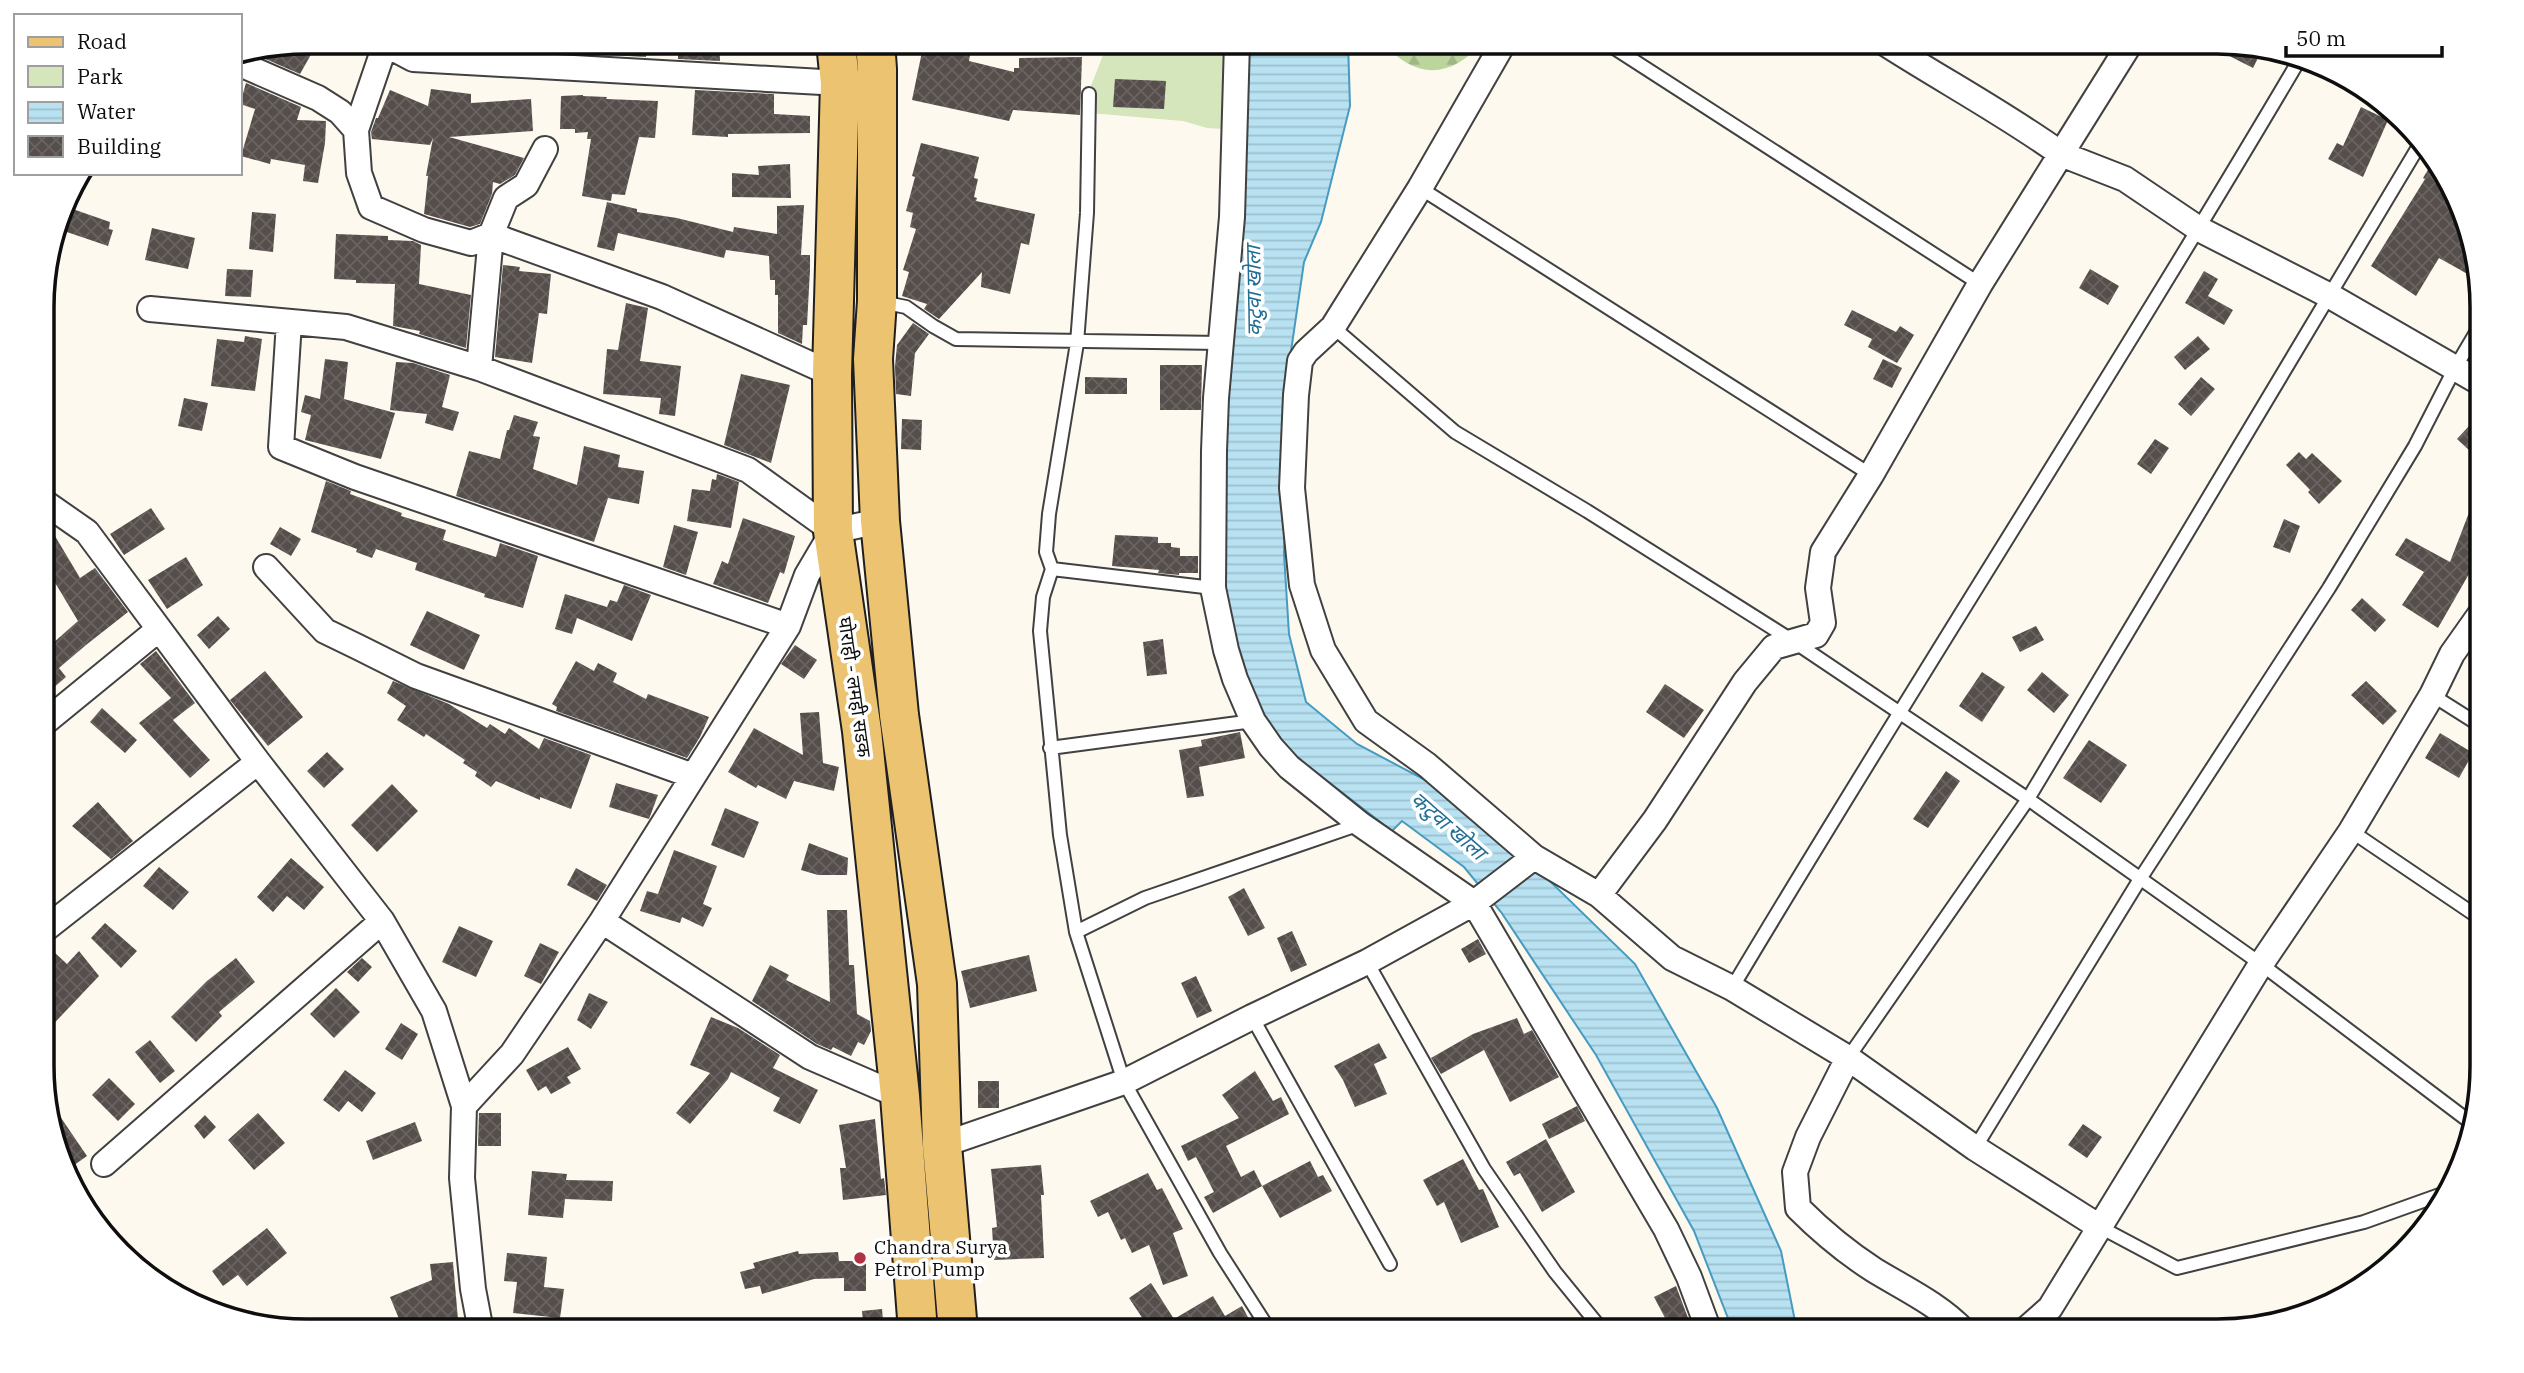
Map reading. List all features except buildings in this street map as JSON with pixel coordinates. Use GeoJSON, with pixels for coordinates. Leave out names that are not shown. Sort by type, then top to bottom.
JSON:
{"type":"FeatureCollection","features":[{"type":"Feature","properties":{"kind":"main road","name":"घोराही - लमही सडक"},"geometry":{"type":"LineString","coordinates":[[837,54],[840,83],[832,374],[833,531],[862,731],[900,1096],[917,1319]]}},
{"type":"Feature","properties":{"kind":"main road","name":"घोराही - लमही सडक"},"geometry":{"type":"LineString","coordinates":[[876,54],[877,301],[873,359],[880,521],[899,715],[937,984],[942,1145],[957,1319]]}},
{"type":"Feature","properties":{"kind":"street"},"geometry":{"type":"LineString","coordinates":[[380,54],[356,130],[359,173],[371,207],[424,230],[471,243],[491,235],[662,297],[832,374]]}},
{"type":"Feature","properties":{"kind":"street"},"geometry":{"type":"LineString","coordinates":[[404,54],[413,59],[840,83]]}},
{"type":"Feature","properties":{"kind":"street"},"geometry":{"type":"LineString","coordinates":[[1237,54],[1231,217],[1214,451],[1213,589],[1235,679],[1253,721],[1289,767],[1360,824],[1474,903],[1666,1229],[1689,1277],[1705,1319]]}},
{"type":"Feature","properties":{"kind":"street"},"geometry":{"type":"LineString","coordinates":[[1497,54],[1420,188],[1333,327],[1300,361],[1292,488],[1302,585],[1323,650],[1366,721],[1427,765],[1534,858],[1599,895],[1672,958],[1732,988],[1848,1058],[1975,1148],[2098,1226]]}},
{"type":"Feature","properties":{"kind":"street"},"geometry":{"type":"LineString","coordinates":[[1901,54],[1949,85],[2017,123],[2061,154],[2125,179],[2199,229],[2330,296],[2470,377]]}},
{"type":"Feature","properties":{"kind":"street"},"geometry":{"type":"LineString","coordinates":[[1599,895],[1655,820],[1745,682],[1774,647],[1816,635],[1823,623],[1818,589],[1823,552],[1871,475],[1980,285],[2124,54]]}},
{"type":"Feature","properties":{"kind":"street"},"geometry":{"type":"LineString","coordinates":[[242,65],[318,98],[340,112],[356,130]]}},
{"type":"Feature","properties":{"kind":"street"},"geometry":{"type":"LineString","coordinates":[[479,368],[491,235],[506,198],[526,185],[545,149]]}},
{"type":"Feature","properties":{"kind":"street"},"geometry":{"type":"LineString","coordinates":[[149,309],[346,327],[479,368],[748,470],[833,531]]}},
{"type":"Feature","properties":{"kind":"street"},"geometry":{"type":"LineString","coordinates":[[289,322],[281,447],[355,477],[788,626]]}},
{"type":"Feature","properties":{"kind":"street"},"geometry":{"type":"LineString","coordinates":[[54,509],[87,532],[258,762],[382,921],[434,1011],[464,1106],[462,1178],[473,1289],[479,1319]]}},
{"type":"Feature","properties":{"kind":"street"},"geometry":{"type":"LineString","coordinates":[[464,1106],[512,1054],[602,921],[788,626],[807,575],[833,531],[880,521]]}},
{"type":"Feature","properties":{"kind":"street"},"geometry":{"type":"LineString","coordinates":[[266,567],[326,631],[416,676],[693,776]]}},
{"type":"Feature","properties":{"kind":"street"},"geometry":{"type":"LineString","coordinates":[[54,715],[159,629]]}},
{"type":"Feature","properties":{"kind":"street"},"geometry":{"type":"LineString","coordinates":[[2038,1319],[2050,1308],[2261,964],[2351,831],[2432,695],[2452,654],[2470,629]]}},
{"type":"Feature","properties":{"kind":"street"},"geometry":{"type":"LineString","coordinates":[[54,922],[258,762]]}},
{"type":"Feature","properties":{"kind":"street"},"geometry":{"type":"LineString","coordinates":[[942,1145],[1125,1082],[1367,962],[1474,903],[1534,858]]}},
{"type":"Feature","properties":{"kind":"street"},"geometry":{"type":"LineString","coordinates":[[104,1164],[382,921]]}},
{"type":"Feature","properties":{"kind":"street"},"geometry":{"type":"LineString","coordinates":[[602,921],[810,1057],[900,1096]]}},
{"type":"Feature","properties":{"kind":"street"},"geometry":{"type":"LineString","coordinates":[[1848,1058],[1808,1137],[1795,1171],[1798,1208],[1825,1234],[1872,1269],[1928,1301],[1950,1319]]}},
{"type":"Feature","properties":{"kind":"lane"},"geometry":{"type":"LineString","coordinates":[[1624,54],[1980,285]]}},
{"type":"Feature","properties":{"kind":"lane"},"geometry":{"type":"LineString","coordinates":[[1732,988],[1898,713],[2199,229],[2295,67]]}},
{"type":"Feature","properties":{"kind":"lane"},"geometry":{"type":"LineString","coordinates":[[1089,94],[1087,213],[1077,343],[1046,536],[1046,552],[1052,569],[1043,597],[1040,631],[1060,835],[1076,932],[1125,1082],[1220,1253],[1261,1319]]}},
{"type":"Feature","properties":{"kind":"lane"},"geometry":{"type":"LineString","coordinates":[[1848,1058],[2028,799],[2416,151]]}},
{"type":"Feature","properties":{"kind":"lane"},"geometry":{"type":"LineString","coordinates":[[1420,188],[1871,475]]}},
{"type":"Feature","properties":{"kind":"lane"},"geometry":{"type":"LineString","coordinates":[[877,301],[905,307],[956,339],[1077,343],[1221,343]]}},
{"type":"Feature","properties":{"kind":"lane"},"geometry":{"type":"LineString","coordinates":[[1333,327],[1455,432],[1587,511],[1793,641],[2028,799],[2261,964],[2464,1118]]}},
{"type":"Feature","properties":{"kind":"lane"},"geometry":{"type":"LineString","coordinates":[[1975,1148],[2140,879],[2329,588],[2415,446],[2470,343]]}},
{"type":"Feature","properties":{"kind":"lane"},"geometry":{"type":"LineString","coordinates":[[1052,569],[1213,589]]}},
{"type":"Feature","properties":{"kind":"lane"},"geometry":{"type":"LineString","coordinates":[[2432,695],[2470,719]]}},
{"type":"Feature","properties":{"kind":"lane"},"geometry":{"type":"LineString","coordinates":[[1050,748],[1253,721]]}},
{"type":"Feature","properties":{"kind":"lane"},"geometry":{"type":"LineString","coordinates":[[1076,932],[1145,898],[1360,824]]}},
{"type":"Feature","properties":{"kind":"lane"},"geometry":{"type":"LineString","coordinates":[[2351,831],[2470,911]]}},
{"type":"Feature","properties":{"kind":"lane"},"geometry":{"type":"LineString","coordinates":[[1367,962],[1484,1169],[1555,1272],[1593,1319]]}},
{"type":"Feature","properties":{"kind":"lane"},"geometry":{"type":"LineString","coordinates":[[1252,1017],[1390,1264]]}},
{"type":"Feature","properties":{"kind":"lane"},"geometry":{"type":"LineString","coordinates":[[2098,1226],[2177,1268],[2364,1222],[2432,1198]]}},
{"type":"Feature","properties":{"kind":"green space"},"geometry":{"type":"Polygon","coordinates":[[[1225,54],[1225,129],[1207,128],[1183,121],[1090,113],[1091,86],[1103,55],[1225,54]]]}},
{"type":"Feature","properties":{"kind":"green space"},"geometry":{"type":"Polygon","coordinates":[[[1395,54],[1471,54],[1458,63],[1433,70],[1407,63],[1395,54]]]}},
{"type":"Feature","properties":{"kind":"water","name":"कटुवा खोला"},"geometry":{"type":"Polygon","coordinates":[[[1246,54],[1348,54],[1350,106],[1321,222],[1304,262],[1290,358],[1284,554],[1289,634],[1306,702],[1357,744],[1431,783],[1521,853],[1635,964],[1717,1108],[1781,1251],[1795,1319],[1728,1319],[1694,1231],[1596,1055],[1501,912],[1464,867],[1402,821],[1392,831],[1284,748],[1252,699],[1224,600],[1218,499],[1232,361],[1237,183],[1246,54]]]}},
{"type":"Feature","properties":{"kind":"place","name":"Chandra Surya Petrol Pump"},"geometry":{"type":"Point","coordinates":[860,1258]}}]}
